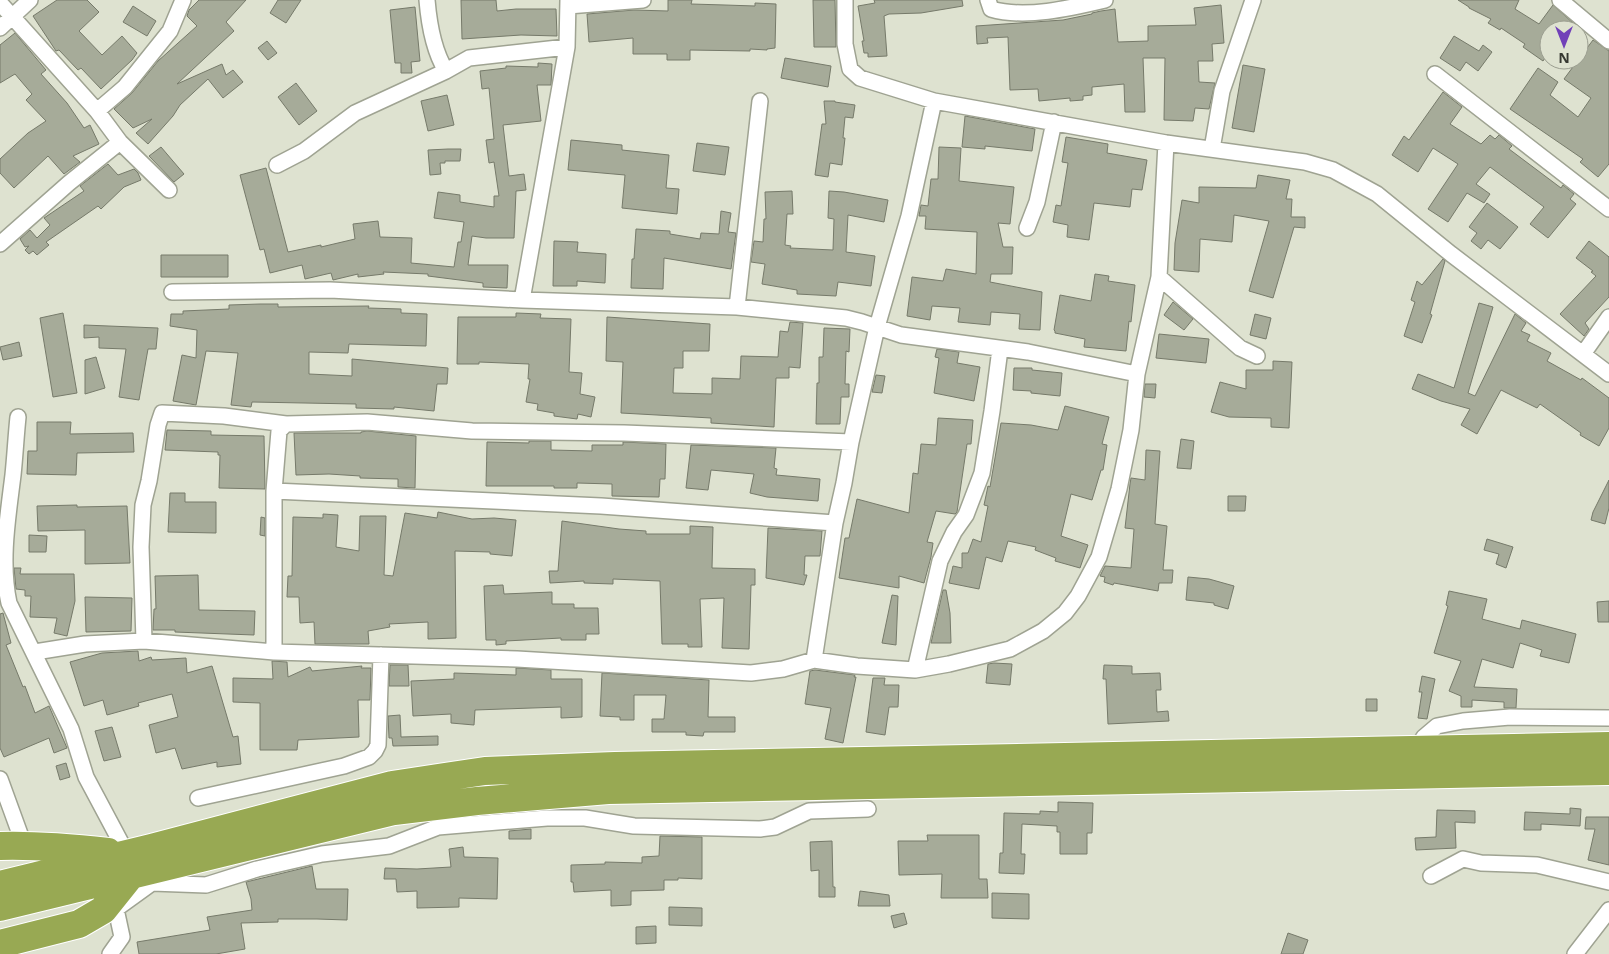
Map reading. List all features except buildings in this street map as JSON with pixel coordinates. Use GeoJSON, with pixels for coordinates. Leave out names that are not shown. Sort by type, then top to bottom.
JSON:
{"type":"FeatureCollection","features":[{"type":"Feature","properties":{"kind":"highway"},"geometry":{"type":"LineString","coordinates":[[0,907],[129,864],[392,785],[485,771],[625,766],[1609,746]]}},
{"type":"Feature","properties":{"kind":"highway"},"geometry":{"type":"LineString","coordinates":[[0,885],[129,864],[394,811],[477,801],[608,790],[1609,771]]}},
{"type":"Feature","properties":{"kind":"highway"},"geometry":{"type":"LineString","coordinates":[[12,846],[67,848],[129,864]]}},
{"type":"Feature","properties":{"kind":"highway"},"geometry":{"type":"LineString","coordinates":[[0,944],[80,924],[103,910],[129,864]]}},
{"type":"Feature","properties":{"kind":"street"},"geometry":{"type":"LineString","coordinates":[[0,28],[30,0]]}},
{"type":"Feature","properties":{"kind":"street"},"geometry":{"type":"LineString","coordinates":[[98,111],[125,87],[170,31],[183,0]]}},
{"type":"Feature","properties":{"kind":"street"},"geometry":{"type":"LineString","coordinates":[[427,0],[429,26],[438,52],[438,58],[446,71]]}},
{"type":"Feature","properties":{"kind":"street"},"geometry":{"type":"LineString","coordinates":[[522,300],[567,48],[568,3],[643,0]]}},
{"type":"Feature","properties":{"kind":"street"},"geometry":{"type":"LineString","coordinates":[[845,0],[845,44],[850,68],[860,78],[934,101],[1166,143],[1305,162],[1334,170],[1377,194],[1451,254],[1609,374]]}},
{"type":"Feature","properties":{"kind":"street"},"geometry":{"type":"LineString","coordinates":[[988,0],[991,9],[1003,12],[1027,13],[1076,7],[1105,0]]}},
{"type":"Feature","properties":{"kind":"street"},"geometry":{"type":"LineString","coordinates":[[1212,149],[1222,91],[1253,0]]}},
{"type":"Feature","properties":{"kind":"street"},"geometry":{"type":"LineString","coordinates":[[1560,0],[1609,41]]}},
{"type":"Feature","properties":{"kind":"street"},"geometry":{"type":"LineString","coordinates":[[0,3],[98,111],[120,142],[169,190]]}},
{"type":"Feature","properties":{"kind":"street"},"geometry":{"type":"LineString","coordinates":[[277,165],[304,151],[355,113],[446,71],[469,58],[567,48]]}},
{"type":"Feature","properties":{"kind":"street"},"geometry":{"type":"LineString","coordinates":[[1435,74],[1609,209]]}},
{"type":"Feature","properties":{"kind":"street"},"geometry":{"type":"LineString","coordinates":[[737,307],[760,101]]}},
{"type":"Feature","properties":{"kind":"street"},"geometry":{"type":"LineString","coordinates":[[814,660],[835,523],[851,442],[877,327],[910,216],[934,101]]}},
{"type":"Feature","properties":{"kind":"street"},"geometry":{"type":"LineString","coordinates":[[1027,228],[1037,202],[1054,122]]}},
{"type":"Feature","properties":{"kind":"street"},"geometry":{"type":"LineString","coordinates":[[0,244],[69,183],[120,142]]}},
{"type":"Feature","properties":{"kind":"street"},"geometry":{"type":"LineString","coordinates":[[35,652],[85,644],[144,641],[274,652],[518,659],[752,673],[783,669],[814,660],[857,666],[915,670],[982,657],[1027,642],[1043,632],[1065,613],[1078,596],[1099,557],[1119,489],[1131,430],[1137,374],[1159,278],[1166,143]]}},
{"type":"Feature","properties":{"kind":"street"},"geometry":{"type":"LineString","coordinates":[[1159,278],[1240,348],[1257,356]]}},
{"type":"Feature","properties":{"kind":"street"},"geometry":{"type":"LineString","coordinates":[[172,292],[330,290],[522,300],[737,307],[846,318],[901,336],[1028,352],[1137,374]]}},
{"type":"Feature","properties":{"kind":"street"},"geometry":{"type":"LineString","coordinates":[[1583,354],[1609,317]]}},
{"type":"Feature","properties":{"kind":"street"},"geometry":{"type":"LineString","coordinates":[[915,670],[940,561],[954,532],[966,515],[982,473],[1000,349]]}},
{"type":"Feature","properties":{"kind":"street"},"geometry":{"type":"LineString","coordinates":[[144,641],[141,547],[143,505],[162,412],[224,416],[286,424],[367,422],[472,431],[624,433],[851,442]]}},
{"type":"Feature","properties":{"kind":"street"},"geometry":{"type":"LineString","coordinates":[[18,417],[6,527],[5,586],[9,603],[35,652],[71,729],[86,777],[129,864]]}},
{"type":"Feature","properties":{"kind":"street"},"geometry":{"type":"LineString","coordinates":[[274,652],[274,491],[279,431],[286,424]]}},
{"type":"Feature","properties":{"kind":"street"},"geometry":{"type":"LineString","coordinates":[[274,491],[610,507],[835,523]]}},
{"type":"Feature","properties":{"kind":"street"},"geometry":{"type":"LineString","coordinates":[[198,798],[344,766],[369,757],[375,752],[378,745],[381,655]]}},
{"type":"Feature","properties":{"kind":"street"},"geometry":{"type":"LineString","coordinates":[[1416,750],[1424,737],[1437,726],[1463,721],[1510,717],[1609,718]]}},
{"type":"Feature","properties":{"kind":"street"},"geometry":{"type":"LineString","coordinates":[[0,779],[12,846]]}},
{"type":"Feature","properties":{"kind":"street"},"geometry":{"type":"LineString","coordinates":[[110,954],[122,938],[116,909],[152,883],[206,885],[256,869],[322,854],[389,846],[438,828],[527,820],[585,818],[634,826],[760,829],[775,827],[809,811],[868,809]]}},
{"type":"Feature","properties":{"kind":"street"},"geometry":{"type":"LineString","coordinates":[[1431,876],[1463,859],[1481,863],[1537,865],[1609,882]]}},
{"type":"Feature","properties":{"kind":"street"},"geometry":{"type":"LineString","coordinates":[[1575,954],[1609,910]]}}]}
